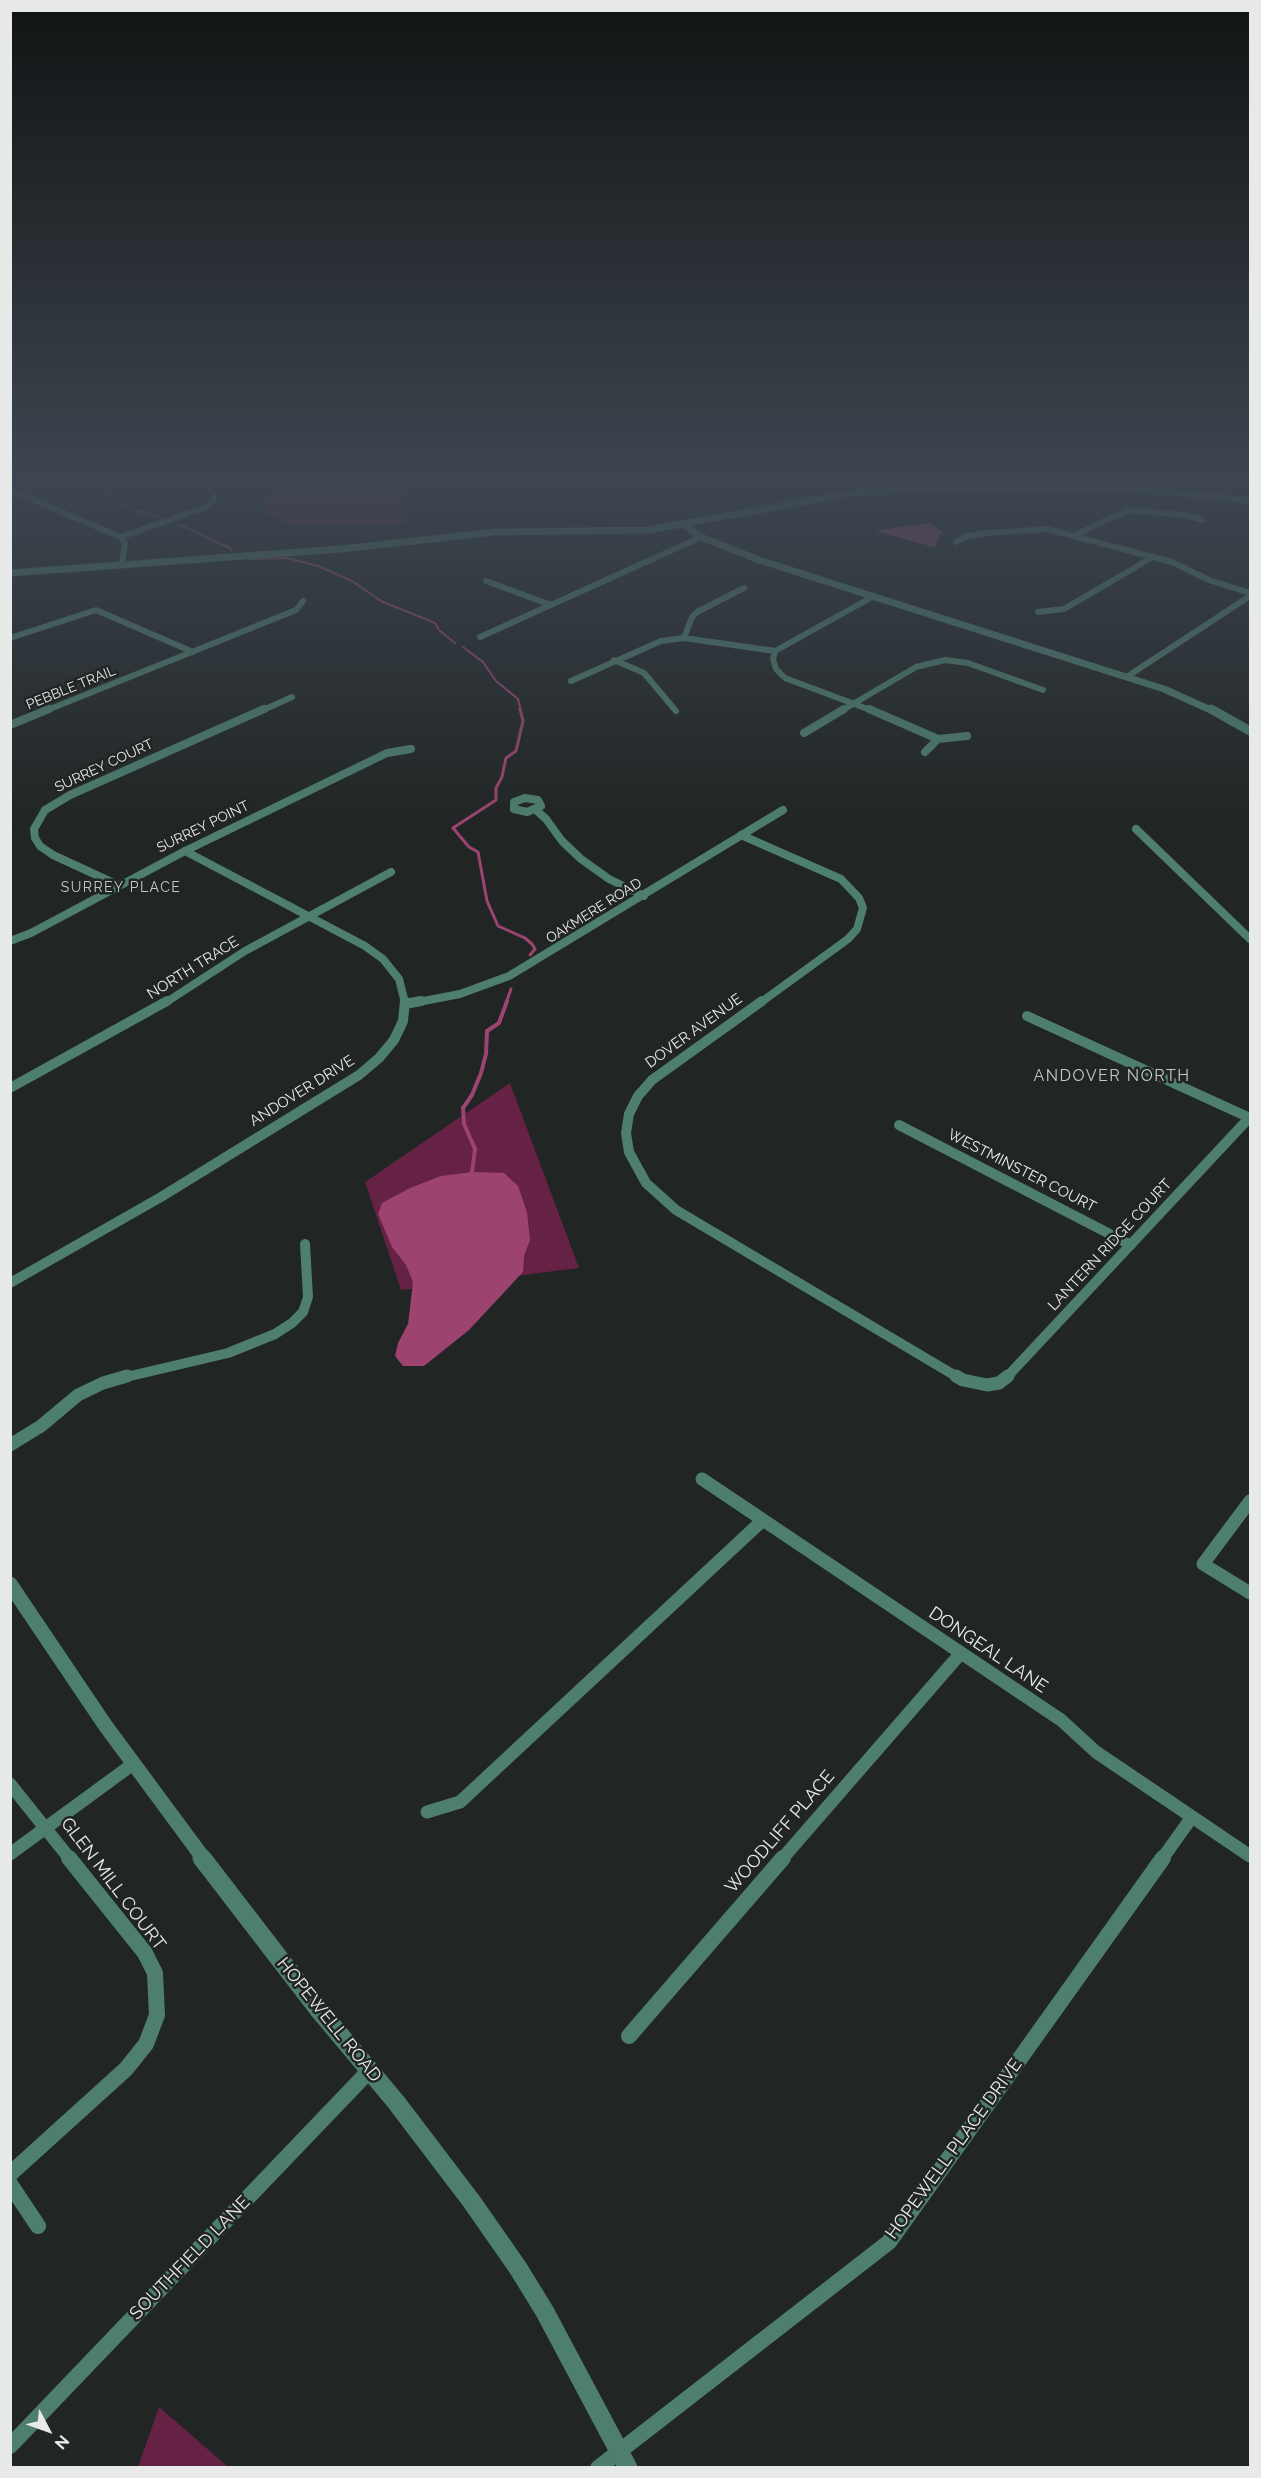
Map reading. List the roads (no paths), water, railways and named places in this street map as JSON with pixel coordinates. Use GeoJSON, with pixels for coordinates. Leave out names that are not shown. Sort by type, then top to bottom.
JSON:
{"type":"FeatureCollection","features":[{"type":"Feature","properties":{"kind":"street"},"geometry":{"type":"LineString","coordinates":[[534,599],[551,605]]}},
{"type":"Feature","properties":{"kind":"street"},"geometry":{"type":"LineString","coordinates":[[480,637],[565,599]]}},
{"type":"Feature","properties":{"kind":"street"},"geometry":{"type":"LineString","coordinates":[[684,638],[692,617],[723,599]]}},
{"type":"Feature","properties":{"kind":"street"},"geometry":{"type":"LineString","coordinates":[[571,681],[661,641],[684,638],[775,651],[869,599]]}},
{"type":"Feature","properties":{"kind":"street"},"geometry":{"type":"LineString","coordinates":[[882,599],[1128,676],[1197,702],[1251,731]]}},
{"type":"Feature","properties":{"kind":"street"},"geometry":{"type":"LineString","coordinates":[[1038,612],[1064,609],[1082,599]]}},
{"type":"Feature","properties":{"kind":"street"},"geometry":{"type":"LineString","coordinates":[[1128,676],[1245,599]]}},
{"type":"Feature","properties":{"kind":"street","name":"PEBBLE TRAIL"},"geometry":{"type":"LineString","coordinates":[[10,725],[296,610],[303,601]]}},
{"type":"Feature","properties":{"kind":"street"},"geometry":{"type":"LineString","coordinates":[[10,638],[96,610],[193,652]]}},
{"type":"Feature","properties":{"kind":"street"},"geometry":{"type":"LineString","coordinates":[[775,651],[773,659],[776,669],[785,678],[938,739],[968,736]]}},
{"type":"Feature","properties":{"kind":"street"},"geometry":{"type":"LineString","coordinates":[[614,660],[644,673],[676,711]]}},
{"type":"Feature","properties":{"kind":"street"},"geometry":{"type":"LineString","coordinates":[[804,733],[916,667],[945,660],[979,666],[1043,690]]}},
{"type":"Feature","properties":{"kind":"street","name":"SURREY COURT"},"geometry":{"type":"LineString","coordinates":[[118,885],[52,855],[40,846],[35,838],[34,829],[45,810],[70,795],[292,697]]}},
{"type":"Feature","properties":{"kind":"street"},"geometry":{"type":"LineString","coordinates":[[925,752],[938,739]]}},
{"type":"Feature","properties":{"kind":"street","name":"SURREY POINT"},"geometry":{"type":"LineString","coordinates":[[10,941],[31,933],[185,850],[387,753],[411,749]]}},
{"type":"Feature","properties":{"kind":"street"},"geometry":{"type":"LineString","coordinates":[[536,810],[546,819],[562,841],[581,859],[609,879],[644,896]]}},
{"type":"Feature","properties":{"kind":"street","name":"OAKMERE ROAD"},"geometry":{"type":"LineString","coordinates":[[405,1004],[460,994],[509,976],[783,810]]}},
{"type":"Feature","properties":{"kind":"street"},"geometry":{"type":"LineString","coordinates":[[1136,830],[1251,939]]}},
{"type":"Feature","properties":{"kind":"street","name":"DOVER AVENUE"},"geometry":{"type":"LineString","coordinates":[[741,836],[841,879],[859,898],[863,908],[862,918],[857,929],[848,939],[651,1080],[638,1096],[630,1114],[626,1132],[629,1152],[636,1168],[646,1184],[676,1210],[963,1380],[987,1385]]}},
{"type":"Feature","properties":{"kind":"street"},"geometry":{"type":"LineString","coordinates":[[185,850],[365,946],[382,959],[399,979],[405,1004]]}},
{"type":"Feature","properties":{"kind":"street","name":"NORTH TRACE"},"geometry":{"type":"LineString","coordinates":[[10,1088],[163,1004],[245,951],[391,872]]}},
{"type":"Feature","properties":{"kind":"street","name":"ANDOVER DRIVE"},"geometry":{"type":"LineString","coordinates":[[10,1284],[161,1197],[359,1075],[379,1058],[394,1040],[403,1021],[405,1004]]}},
{"type":"Feature","properties":{"kind":"street"},"geometry":{"type":"LineString","coordinates":[[1027,1016],[1250,1118]]}},
{"type":"Feature","properties":{"kind":"street","name":"LANTERN RIDGE COURT"},"geometry":{"type":"LineString","coordinates":[[987,1385],[999,1383],[1007,1377],[1250,1118]]}},
{"type":"Feature","properties":{"kind":"street","name":"WESTMINSTER COURT"},"geometry":{"type":"LineString","coordinates":[[899,1125],[1131,1245]]}},
{"type":"Feature","properties":{"kind":"street"},"geometry":{"type":"LineString","coordinates":[[10,1445],[41,1425],[78,1395],[103,1383],[151,1369],[228,1353],[275,1334],[292,1323],[303,1312],[308,1297],[305,1244]]}},
{"type":"Feature","properties":{"kind":"street","name":"DONGEAL LANE"},"geometry":{"type":"LineString","coordinates":[[702,1479],[1061,1720],[1096,1752],[1251,1856]]}},
{"type":"Feature","properties":{"kind":"street"},"geometry":{"type":"LineString","coordinates":[[1251,1501],[1203,1564],[1251,1593]]}},
{"type":"Feature","properties":{"kind":"street"},"geometry":{"type":"LineString","coordinates":[[428,1812],[460,1802],[763,1520]]}},
{"type":"Feature","properties":{"kind":"street","name":"HOPEWELL ROAD"},"geometry":{"type":"LineString","coordinates":[[10,1584],[133,1764],[312,2001],[370,2070],[472,2202],[518,2268],[558,2336],[624,2459]]}},
{"type":"Feature","properties":{"kind":"street","name":"WOODLIFF PLACE"},"geometry":{"type":"LineString","coordinates":[[629,2036],[961,1653]]}},
{"type":"Feature","properties":{"kind":"street"},"geometry":{"type":"LineString","coordinates":[[10,1854],[133,1764]]}},
{"type":"Feature","properties":{"kind":"street","name":"GLEN MILL COURT"},"geometry":{"type":"LineString","coordinates":[[10,1785],[145,1953],[155,1973],[157,2015],[146,2044],[126,2070],[10,2174]]}},
{"type":"Feature","properties":{"kind":"street","name":"HOPEWELL PLACE DRIVE"},"geometry":{"type":"LineString","coordinates":[[598,2468],[624,2459],[889,2242],[1192,1816]]}},
{"type":"Feature","properties":{"kind":"street","name":"SOUTHFIELD LANE"},"geometry":{"type":"LineString","coordinates":[[10,2446],[370,2070]]}},
{"type":"Feature","properties":{"kind":"street"},"geometry":{"type":"LineString","coordinates":[[10,2184],[38,2226]]}},
{"type":"Feature","properties":{"kind":"waterway"},"geometry":{"type":"LineString","coordinates":[[378,599],[435,623],[439,630],[455,643]]}},
{"type":"Feature","properties":{"kind":"waterway"},"geometry":{"type":"LineString","coordinates":[[463,647],[483,662],[496,681],[518,699],[521,711]]}},
{"type":"Feature","properties":{"kind":"waterway"},"geometry":{"type":"LineString","coordinates":[[520,709],[523,721],[516,751],[506,758],[502,777],[496,788],[496,800],[453,828],[469,847],[478,852],[487,901],[498,926],[525,938],[532,944],[535,949],[530,955]]}},
{"type":"Feature","properties":{"kind":"waterway"},"geometry":{"type":"LineString","coordinates":[[506,1003],[511,989]]}},
{"type":"Feature","properties":{"kind":"waterway"},"geometry":{"type":"LineString","coordinates":[[472,1172],[475,1149],[464,1124],[463,1108],[472,1095],[481,1073],[486,1054],[487,1031],[499,1023],[507,1001]]}},
{"type":"Feature","properties":{"kind":"district","name":"SURREY PLACE"},"geometry":{"type":"Point","coordinates":[121,888]}},
{"type":"Feature","properties":{"kind":"district","name":"ANDOVER NORTH"},"geometry":{"type":"Point","coordinates":[1112,1076]}}]}
